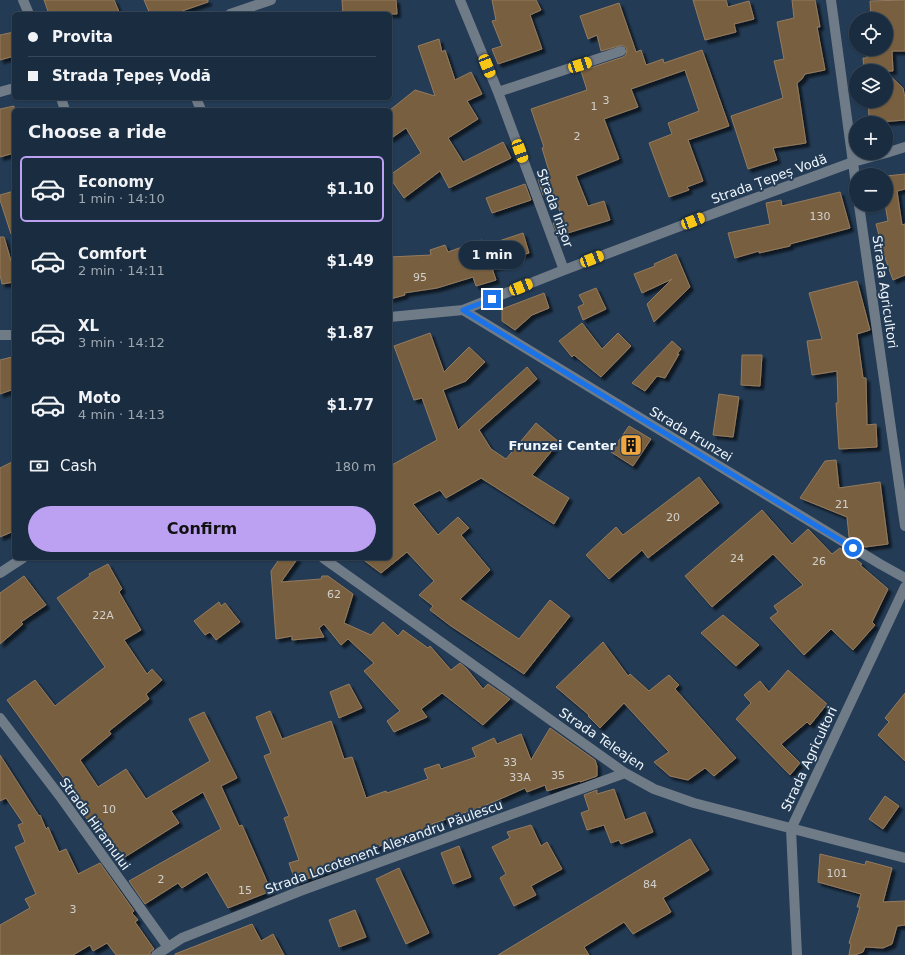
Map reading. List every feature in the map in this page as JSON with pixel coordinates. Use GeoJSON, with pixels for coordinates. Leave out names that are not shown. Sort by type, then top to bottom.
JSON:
{"type":"FeatureCollection","features":[{"type":"Feature","properties":{"kind":"street"},"geometry":{"type":"LineString","coordinates":[[23,0],[28,12]]}},
{"type":"Feature","properties":{"kind":"street"},"geometry":{"type":"LineString","coordinates":[[236,12],[271,0]]}},
{"type":"Feature","properties":{"kind":"street","name":"Strada Inișor"},"geometry":{"type":"LineString","coordinates":[[460,0],[498,92],[564,270]]}},
{"type":"Feature","properties":{"kind":"street"},"geometry":{"type":"LineString","coordinates":[[831,0],[854,168]]}},
{"type":"Feature","properties":{"kind":"street"},"geometry":{"type":"LineString","coordinates":[[498,92],[621,51]]}},
{"type":"Feature","properties":{"kind":"street"},"geometry":{"type":"LineString","coordinates":[[0,92],[12,89]]}},
{"type":"Feature","properties":{"kind":"street","name":"Strada Țepeș Vodă"},"geometry":{"type":"LineString","coordinates":[[893,151],[905,147]]}},
{"type":"Feature","properties":{"kind":"street","name":"Strada Țepeș Vodă"},"geometry":{"type":"LineString","coordinates":[[392,317],[463,310],[564,270],[860,160]]}},
{"type":"Feature","properties":{"kind":"street","name":"Strada Agricultori"},"geometry":{"type":"LineString","coordinates":[[860,212],[905,526]]}},
{"type":"Feature","properties":{"kind":"street","name":"Strada Frunzei"},"geometry":{"type":"LineString","coordinates":[[463,310],[905,578]]}},
{"type":"Feature","properties":{"kind":"street"},"geometry":{"type":"LineString","coordinates":[[0,336],[12,335]]}},
{"type":"Feature","properties":{"kind":"street"},"geometry":{"type":"LineString","coordinates":[[0,573],[20,560]]}},
{"type":"Feature","properties":{"kind":"street","name":"Strada Teleajen"},"geometry":{"type":"LineString","coordinates":[[326,560],[625,773],[654,789],[674,797],[905,858]]}},
{"type":"Feature","properties":{"kind":"street","name":"Strada Agricultori"},"geometry":{"type":"LineString","coordinates":[[796,955],[791,829],[905,587]]}},
{"type":"Feature","properties":{"kind":"street","name":"Strada Hiramului"},"geometry":{"type":"LineString","coordinates":[[0,718],[62,799],[168,947]]}},
{"type":"Feature","properties":{"kind":"street","name":"Strada Locotenent Alexandru Păulescu"},"geometry":{"type":"LineString","coordinates":[[156,955],[182,938],[300,891],[625,773]]}},
{"type":"Feature","properties":{"kind":"building"},"geometry":{"type":"Polygon","coordinates":[[[44,0],[114,0],[119,12],[48,12],[44,0]]]}},
{"type":"Feature","properties":{"kind":"building"},"geometry":{"type":"Polygon","coordinates":[[[144,0],[208,0],[208,2],[182,11],[183,12],[149,12],[144,0]]]}},
{"type":"Feature","properties":{"kind":"building"},"geometry":{"type":"Polygon","coordinates":[[[342,0],[396,0],[397,14],[392,14],[392,12],[343,12],[342,0]]]}},
{"type":"Feature","properties":{"kind":"building"},"geometry":{"type":"Polygon","coordinates":[[[492,0],[536,0],[541,10],[530,15],[542,49],[498,64],[492,49],[502,46],[492,21],[496,20],[492,0]]]}},
{"type":"Feature","properties":{"kind":"building"},"geometry":{"type":"Polygon","coordinates":[[[693,0],[726,0],[728,7],[749,1],[754,19],[734,24],[736,32],[705,40],[693,0]]]}},
{"type":"Feature","properties":{"kind":"building"},"geometry":{"type":"Polygon","coordinates":[[[792,0],[815,0],[820,27],[817,27],[825,70],[805,74],[797,83],[806,143],[773,148],[777,160],[748,169],[731,116],[783,98],[774,61],[784,59],[777,22],[794,18],[792,0]]]}},
{"type":"Feature","properties":{"kind":"building"},"geometry":{"type":"Polygon","coordinates":[[[905,0],[905,51],[893,51],[893,12],[871,12],[870,1],[905,0]]]}},
{"type":"Feature","properties":{"kind":"building"},"geometry":{"type":"Polygon","coordinates":[[[619,3],[636,52],[641,50],[646,65],[663,59],[664,63],[702,50],[729,126],[688,140],[703,181],[687,187],[689,190],[669,197],[649,143],[672,134],[668,123],[699,111],[685,70],[631,89],[638,107],[604,119],[619,159],[576,176],[588,206],[604,201],[610,220],[558,236],[553,223],[563,219],[552,192],[543,195],[538,180],[545,177],[544,173],[549,171],[542,148],[544,147],[531,109],[587,90],[581,71],[626,55],[627,49],[622,45],[601,51],[597,35],[588,39],[580,16],[619,3]]]}},
{"type":"Feature","properties":{"kind":"building"},"geometry":{"type":"Polygon","coordinates":[[[12,32],[12,57],[0,60],[0,35],[12,32]]]}},
{"type":"Feature","properties":{"kind":"building"},"geometry":{"type":"Polygon","coordinates":[[[439,39],[442,52],[445,50],[455,80],[471,72],[482,94],[467,101],[478,119],[448,138],[463,162],[503,142],[511,158],[449,188],[440,171],[404,198],[392,181],[392,174],[421,153],[406,128],[392,138],[392,108],[415,90],[435,96],[418,46],[439,39]]]}},
{"type":"Feature","properties":{"kind":"building"},"geometry":{"type":"Polygon","coordinates":[[[867,56],[892,56],[893,64],[863,64],[863,58],[867,58],[867,56]]]}},
{"type":"Feature","properties":{"kind":"building"},"geometry":{"type":"Polygon","coordinates":[[[893,79],[903,88],[905,98],[905,120],[893,121],[893,116],[869,116],[868,108],[893,108],[893,79]]]}},
{"type":"Feature","properties":{"kind":"building"},"geometry":{"type":"Polygon","coordinates":[[[14,106],[14,108],[12,108],[12,154],[0,157],[0,109],[14,106]]]}},
{"type":"Feature","properties":{"kind":"building"},"geometry":{"type":"Polygon","coordinates":[[[905,174],[905,189],[897,191],[902,225],[905,224],[905,275],[893,280],[884,255],[876,224],[888,221],[886,212],[893,212],[893,175],[905,174]]]}},
{"type":"Feature","properties":{"kind":"building"},"geometry":{"type":"Polygon","coordinates":[[[525,184],[531,200],[492,213],[486,198],[525,184]]]}},
{"type":"Feature","properties":{"kind":"building"},"geometry":{"type":"Polygon","coordinates":[[[12,192],[12,234],[0,200],[0,195],[12,192]]]}},
{"type":"Feature","properties":{"kind":"building"},"geometry":{"type":"Polygon","coordinates":[[[840,192],[850,228],[790,244],[790,246],[759,253],[759,251],[735,258],[728,233],[770,224],[766,203],[781,200],[782,206],[840,192]]]}},
{"type":"Feature","properties":{"kind":"building"},"geometry":{"type":"Polygon","coordinates":[[[523,233],[529,253],[513,258],[514,261],[492,268],[496,280],[476,286],[473,277],[437,288],[404,293],[405,295],[392,298],[392,257],[431,255],[430,250],[445,245],[448,252],[482,240],[484,246],[523,233]]]}},
{"type":"Feature","properties":{"kind":"building"},"geometry":{"type":"Polygon","coordinates":[[[0,237],[4,237],[12,264],[12,282],[2,284],[0,275],[0,237]]]}},
{"type":"Feature","properties":{"kind":"building"},"geometry":{"type":"Polygon","coordinates":[[[676,254],[690,287],[654,322],[647,304],[672,279],[642,293],[634,274],[655,266],[654,264],[676,254]]]}},
{"type":"Feature","properties":{"kind":"building"},"geometry":{"type":"Polygon","coordinates":[[[857,281],[870,330],[857,334],[863,378],[866,378],[867,425],[876,424],[877,447],[839,449],[836,403],[838,403],[837,371],[812,375],[807,341],[822,339],[809,293],[857,281]]]}},
{"type":"Feature","properties":{"kind":"building"},"geometry":{"type":"Polygon","coordinates":[[[596,288],[606,309],[583,320],[578,307],[584,304],[579,295],[596,288]]]}},
{"type":"Feature","properties":{"kind":"building"},"geometry":{"type":"Polygon","coordinates":[[[544,293],[549,308],[532,315],[515,330],[502,321],[502,309],[544,293]]]}},
{"type":"Feature","properties":{"kind":"building"},"geometry":{"type":"Polygon","coordinates":[[[582,323],[602,349],[618,333],[631,346],[601,377],[574,355],[572,357],[559,341],[582,323]]]}},
{"type":"Feature","properties":{"kind":"building"},"geometry":{"type":"Polygon","coordinates":[[[430,333],[444,372],[469,347],[485,362],[466,381],[443,390],[458,430],[527,367],[537,379],[479,430],[491,449],[506,459],[536,423],[559,442],[532,475],[569,498],[554,524],[481,478],[446,498],[440,490],[413,504],[438,535],[458,517],[469,528],[461,535],[490,570],[460,599],[519,639],[550,600],[570,616],[524,674],[451,626],[430,610],[433,606],[419,595],[434,581],[407,552],[381,573],[364,560],[392,560],[392,465],[437,440],[422,398],[414,400],[394,346],[430,333]]]}},
{"type":"Feature","properties":{"kind":"building"},"geometry":{"type":"Polygon","coordinates":[[[672,341],[681,349],[665,378],[657,376],[645,391],[632,383],[672,341]]]}},
{"type":"Feature","properties":{"kind":"building"},"geometry":{"type":"Polygon","coordinates":[[[742,355],[762,355],[760,386],[741,385],[742,355]]]}},
{"type":"Feature","properties":{"kind":"building"},"geometry":{"type":"Polygon","coordinates":[[[12,357],[12,390],[0,394],[0,360],[12,357]]]}},
{"type":"Feature","properties":{"kind":"building"},"geometry":{"type":"Polygon","coordinates":[[[719,394],[739,397],[733,437],[713,435],[719,394]]]}},
{"type":"Feature","properties":{"kind":"building","name":"Frunzei Center"},"geometry":{"type":"Polygon","coordinates":[[[629,426],[651,439],[633,466],[611,452],[629,426]]]}},
{"type":"Feature","properties":{"kind":"building"},"geometry":{"type":"Polygon","coordinates":[[[836,460],[839,488],[880,482],[888,544],[865,547],[849,537],[847,517],[800,498],[825,461],[836,460]]]}},
{"type":"Feature","properties":{"kind":"building"},"geometry":{"type":"Polygon","coordinates":[[[12,462],[12,532],[0,537],[0,468],[12,462]]]}},
{"type":"Feature","properties":{"kind":"building"},"geometry":{"type":"Polygon","coordinates":[[[699,477],[719,503],[648,558],[642,550],[609,579],[586,555],[616,527],[623,535],[699,477]]]}},
{"type":"Feature","properties":{"kind":"building"},"geometry":{"type":"Polygon","coordinates":[[[762,510],[792,544],[808,529],[832,554],[840,548],[862,564],[860,565],[888,589],[872,622],[875,625],[853,650],[831,629],[804,655],[770,618],[778,612],[774,606],[803,585],[773,554],[712,607],[685,576],[762,510]]]}},
{"type":"Feature","properties":{"kind":"building"},"geometry":{"type":"Polygon","coordinates":[[[279,560],[297,560],[281,582],[321,579],[322,576],[328,576],[353,594],[344,623],[371,635],[383,622],[398,636],[403,630],[428,648],[430,646],[451,670],[460,663],[467,669],[483,689],[488,684],[510,699],[483,725],[442,693],[421,709],[427,717],[394,732],[387,721],[400,711],[364,671],[374,663],[348,639],[341,645],[324,624],[319,628],[324,637],[292,640],[292,636],[276,639],[271,571],[279,560]]]}},
{"type":"Feature","properties":{"kind":"building"},"geometry":{"type":"Polygon","coordinates":[[[108,564],[122,589],[119,592],[141,630],[124,640],[147,674],[152,669],[162,680],[146,694],[149,699],[109,731],[111,734],[80,760],[98,787],[126,769],[146,799],[210,761],[189,719],[204,712],[237,778],[221,786],[239,826],[242,825],[271,891],[228,908],[207,872],[182,888],[178,883],[145,904],[129,881],[221,829],[203,792],[171,811],[179,823],[117,862],[69,793],[73,791],[7,700],[35,680],[55,706],[105,667],[57,598],[90,576],[89,574],[108,564]]]}},
{"type":"Feature","properties":{"kind":"building"},"geometry":{"type":"Polygon","coordinates":[[[24,576],[46,605],[21,622],[23,624],[0,644],[0,593],[24,576]]]}},
{"type":"Feature","properties":{"kind":"building"},"geometry":{"type":"Polygon","coordinates":[[[219,602],[221,606],[225,603],[240,622],[216,640],[210,632],[205,635],[194,621],[219,602]]]}},
{"type":"Feature","properties":{"kind":"building"},"geometry":{"type":"Polygon","coordinates":[[[723,615],[759,645],[736,666],[701,633],[723,615]]]}},
{"type":"Feature","properties":{"kind":"building"},"geometry":{"type":"Polygon","coordinates":[[[603,642],[628,676],[630,674],[649,691],[669,675],[679,685],[675,689],[736,758],[714,776],[705,768],[688,780],[670,776],[654,762],[669,752],[624,703],[600,728],[588,716],[589,715],[556,687],[603,642]]]}},
{"type":"Feature","properties":{"kind":"building"},"geometry":{"type":"Polygon","coordinates":[[[788,670],[827,704],[810,725],[807,722],[781,744],[800,763],[790,775],[736,719],[751,703],[744,695],[760,681],[769,692],[788,670]]]}},
{"type":"Feature","properties":{"kind":"building"},"geometry":{"type":"Polygon","coordinates":[[[349,684],[362,708],[339,718],[330,692],[349,684]]]}},
{"type":"Feature","properties":{"kind":"building"},"geometry":{"type":"Polygon","coordinates":[[[905,693],[905,761],[878,735],[889,722],[885,718],[905,693]]]}},
{"type":"Feature","properties":{"kind":"building"},"geometry":{"type":"Polygon","coordinates":[[[270,711],[282,739],[331,721],[344,759],[352,757],[366,798],[386,791],[387,793],[428,779],[424,769],[439,764],[441,769],[476,757],[472,748],[494,738],[497,744],[521,734],[531,760],[550,728],[595,760],[597,766],[597,776],[547,791],[545,785],[527,792],[525,788],[482,807],[432,824],[434,828],[335,861],[337,868],[296,883],[289,863],[299,860],[284,818],[289,816],[264,756],[271,753],[256,717],[270,711]]]}},
{"type":"Feature","properties":{"kind":"building"},"geometry":{"type":"Polygon","coordinates":[[[0,755],[39,816],[40,815],[46,829],[48,827],[59,852],[66,849],[78,874],[100,863],[134,911],[132,913],[138,920],[135,922],[154,949],[150,952],[150,955],[116,955],[107,943],[93,951],[90,945],[73,955],[0,955],[0,925],[30,908],[25,899],[36,894],[15,847],[25,842],[18,825],[23,823],[6,798],[0,801],[0,755]]]}},
{"type":"Feature","properties":{"kind":"building"},"geometry":{"type":"Polygon","coordinates":[[[614,789],[625,820],[645,812],[653,832],[621,844],[619,840],[611,843],[604,825],[587,830],[581,813],[589,810],[584,795],[597,790],[597,794],[614,789]]]}},
{"type":"Feature","properties":{"kind":"building"},"geometry":{"type":"Polygon","coordinates":[[[885,796],[899,806],[883,829],[869,819],[885,796]]]}},
{"type":"Feature","properties":{"kind":"building"},"geometry":{"type":"Polygon","coordinates":[[[531,825],[541,846],[547,842],[562,869],[531,886],[536,895],[514,906],[500,878],[506,874],[492,847],[510,838],[507,832],[531,825]]]}},
{"type":"Feature","properties":{"kind":"building"},"geometry":{"type":"Polygon","coordinates":[[[690,839],[709,870],[663,898],[671,912],[633,934],[624,922],[584,947],[589,955],[498,955],[690,839]]]}},
{"type":"Feature","properties":{"kind":"building"},"geometry":{"type":"Polygon","coordinates":[[[459,846],[471,877],[453,884],[441,853],[459,846]]]}},
{"type":"Feature","properties":{"kind":"building"},"geometry":{"type":"Polygon","coordinates":[[[820,854],[865,865],[866,861],[892,868],[883,902],[905,901],[905,925],[897,926],[892,944],[883,948],[865,947],[863,952],[855,955],[849,955],[851,944],[849,943],[860,907],[857,907],[861,894],[818,882],[820,854]]]}},
{"type":"Feature","properties":{"kind":"building"},"geometry":{"type":"Polygon","coordinates":[[[399,868],[429,933],[406,944],[376,879],[399,868]]]}},
{"type":"Feature","properties":{"kind":"building"},"geometry":{"type":"Polygon","coordinates":[[[355,910],[366,937],[339,947],[329,920],[355,910]]]}},
{"type":"Feature","properties":{"kind":"building"},"geometry":{"type":"Polygon","coordinates":[[[252,924],[261,941],[273,934],[284,955],[175,955],[175,954],[252,924]]]}},
{"type":"Feature","properties":{"kind":"place","name":"Frunzei Center"},"geometry":{"type":"Point","coordinates":[631,445]}},
{"type":"Feature","properties":{"kind":"route"},"geometry":{"type":"LineString","coordinates":[[492,299],[463,310],[853,548]]}}]}
